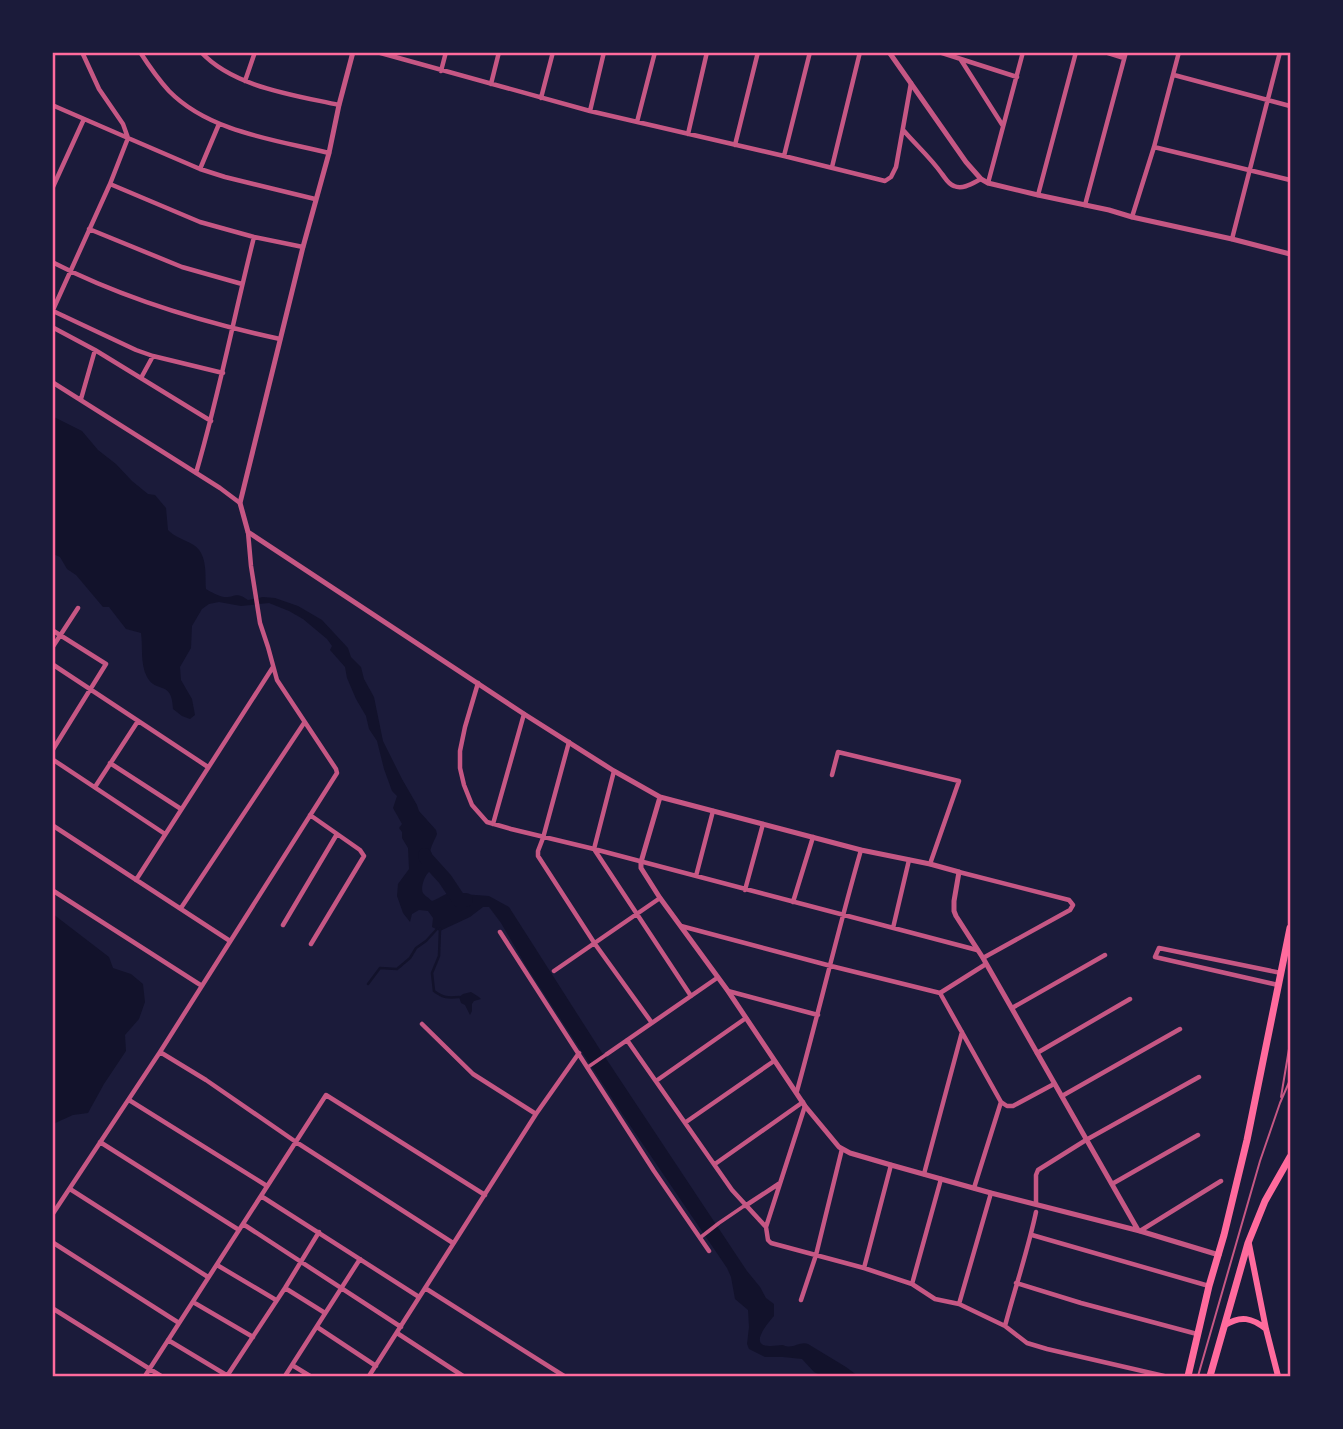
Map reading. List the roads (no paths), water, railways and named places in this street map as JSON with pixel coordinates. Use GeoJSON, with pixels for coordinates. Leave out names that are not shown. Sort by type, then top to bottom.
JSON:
{"type":"FeatureCollection","features":[{"type":"Feature","properties":{"kind":"highway"},"geometry":{"type":"LineString","coordinates":[[1188,1377],[1247,1140],[1290,928]]}},
{"type":"Feature","properties":{"kind":"highway"},"geometry":{"type":"LineString","coordinates":[[1210,1377],[1248,1242],[1265,1201],[1290,1157]]}},
{"type":"Feature","properties":{"kind":"main road"},"geometry":{"type":"LineString","coordinates":[[1248,1242],[1278,1377]]}},
{"type":"Feature","properties":{"kind":"main road"},"geometry":{"type":"LineString","coordinates":[[1224,1325],[1244,1318],[1266,1329]]}},
{"type":"Feature","properties":{"kind":"street"},"geometry":{"type":"LineString","coordinates":[[82,52],[99,89],[123,124],[128,138],[53,311],[153,356],[223,373]]}},
{"type":"Feature","properties":{"kind":"street"},"geometry":{"type":"LineString","coordinates":[[139,52],[170,93],[219,124],[329,153]]}},
{"type":"Feature","properties":{"kind":"street"},"geometry":{"type":"LineString","coordinates":[[201,52],[210,62],[245,81],[339,105]]}},
{"type":"Feature","properties":{"kind":"street"},"geometry":{"type":"LineString","coordinates":[[245,81],[255,52]]}},
{"type":"Feature","properties":{"kind":"street"},"geometry":{"type":"LineString","coordinates":[[52,1216],[336,775],[336,769],[277,680],[260,623],[248,532],[240,503],[353,52]]}},
{"type":"Feature","properties":{"kind":"street"},"geometry":{"type":"LineString","coordinates":[[377,52],[590,111],[885,181],[889,180],[896,167],[911,83]]}},
{"type":"Feature","properties":{"kind":"street"},"geometry":{"type":"LineString","coordinates":[[441,71],[446,52]]}},
{"type":"Feature","properties":{"kind":"street"},"geometry":{"type":"LineString","coordinates":[[491,84],[499,52]]}},
{"type":"Feature","properties":{"kind":"street"},"geometry":{"type":"LineString","coordinates":[[541,98],[553,52]]}},
{"type":"Feature","properties":{"kind":"street"},"geometry":{"type":"LineString","coordinates":[[590,111],[604,52]]}},
{"type":"Feature","properties":{"kind":"street"},"geometry":{"type":"LineString","coordinates":[[637,122],[655,52]]}},
{"type":"Feature","properties":{"kind":"street"},"geometry":{"type":"LineString","coordinates":[[688,134],[707,52]]}},
{"type":"Feature","properties":{"kind":"street"},"geometry":{"type":"LineString","coordinates":[[735,145],[758,52]]}},
{"type":"Feature","properties":{"kind":"street"},"geometry":{"type":"LineString","coordinates":[[784,156],[810,52]]}},
{"type":"Feature","properties":{"kind":"street"},"geometry":{"type":"LineString","coordinates":[[832,168],[860,52]]}},
{"type":"Feature","properties":{"kind":"street"},"geometry":{"type":"LineString","coordinates":[[889,52],[966,162],[988,183],[1290,254]]}},
{"type":"Feature","properties":{"kind":"street"},"geometry":{"type":"LineString","coordinates":[[939,52],[1017,77]]}},
{"type":"Feature","properties":{"kind":"street"},"geometry":{"type":"LineString","coordinates":[[988,183],[1023,52]]}},
{"type":"Feature","properties":{"kind":"street"},"geometry":{"type":"LineString","coordinates":[[1038,195],[1076,52]]}},
{"type":"Feature","properties":{"kind":"street"},"geometry":{"type":"LineString","coordinates":[[1085,205],[1125,55],[1105,52]]}},
{"type":"Feature","properties":{"kind":"street"},"geometry":{"type":"LineString","coordinates":[[1132,217],[1179,52]]}},
{"type":"Feature","properties":{"kind":"street"},"geometry":{"type":"LineString","coordinates":[[1232,239],[1280,52]]}},
{"type":"Feature","properties":{"kind":"street"},"geometry":{"type":"LineString","coordinates":[[961,60],[1003,127]]}},
{"type":"Feature","properties":{"kind":"street"},"geometry":{"type":"LineString","coordinates":[[1174,75],[1290,106]]}},
{"type":"Feature","properties":{"kind":"street"},"geometry":{"type":"LineString","coordinates":[[52,105],[200,169],[315,199]]}},
{"type":"Feature","properties":{"kind":"street"},"geometry":{"type":"LineString","coordinates":[[52,189],[85,119]]}},
{"type":"Feature","properties":{"kind":"street"},"geometry":{"type":"LineString","coordinates":[[200,169],[219,124]]}},
{"type":"Feature","properties":{"kind":"street"},"geometry":{"type":"LineString","coordinates":[[903,131],[935,163],[953,186],[958,188],[981,179]]}},
{"type":"Feature","properties":{"kind":"street"},"geometry":{"type":"LineString","coordinates":[[1154,147],[1290,180]]}},
{"type":"Feature","properties":{"kind":"street"},"geometry":{"type":"LineString","coordinates":[[110,184],[190,218],[254,237],[303,247]]}},
{"type":"Feature","properties":{"kind":"street"},"geometry":{"type":"LineString","coordinates":[[89,229],[182,267],[242,284]]}},
{"type":"Feature","properties":{"kind":"street"},"geometry":{"type":"LineString","coordinates":[[196,473],[223,373],[254,237]]}},
{"type":"Feature","properties":{"kind":"street"},"geometry":{"type":"LineString","coordinates":[[52,262],[163,309],[232,329],[280,339]]}},
{"type":"Feature","properties":{"kind":"street"},"geometry":{"type":"LineString","coordinates":[[52,327],[211,421]]}},
{"type":"Feature","properties":{"kind":"street"},"geometry":{"type":"LineString","coordinates":[[81,400],[95,350]]}},
{"type":"Feature","properties":{"kind":"street"},"geometry":{"type":"LineString","coordinates":[[141,379],[153,356]]}},
{"type":"Feature","properties":{"kind":"street"},"geometry":{"type":"LineString","coordinates":[[52,382],[240,503]]}},
{"type":"Feature","properties":{"kind":"street"},"geometry":{"type":"LineString","coordinates":[[248,532],[524,714],[660,797],[861,850],[930,864],[1069,900],[1073,905],[1070,910],[985,961],[940,993]]}},
{"type":"Feature","properties":{"kind":"street"},"geometry":{"type":"LineString","coordinates":[[52,648],[78,608]]}},
{"type":"Feature","properties":{"kind":"street"},"geometry":{"type":"LineString","coordinates":[[52,630],[106,664],[52,751]]}},
{"type":"Feature","properties":{"kind":"street"},"geometry":{"type":"LineString","coordinates":[[52,664],[208,767]]}},
{"type":"Feature","properties":{"kind":"street"},"geometry":{"type":"LineString","coordinates":[[136,880],[274,667]]}},
{"type":"Feature","properties":{"kind":"street"},"geometry":{"type":"LineString","coordinates":[[478,683],[465,727],[460,768],[472,805],[490,823],[978,950]]}},
{"type":"Feature","properties":{"kind":"street"},"geometry":{"type":"LineString","coordinates":[[490,823],[524,714]]}},
{"type":"Feature","properties":{"kind":"street"},"geometry":{"type":"LineString","coordinates":[[95,787],[138,721]]}},
{"type":"Feature","properties":{"kind":"street"},"geometry":{"type":"LineString","coordinates":[[181,908],[304,723]]}},
{"type":"Feature","properties":{"kind":"street"},"geometry":{"type":"LineString","coordinates":[[569,742],[538,851],[541,860],[595,944],[652,1023]]}},
{"type":"Feature","properties":{"kind":"street"},"geometry":{"type":"LineString","coordinates":[[832,775],[838,752],[959,781],[930,864]]}},
{"type":"Feature","properties":{"kind":"street"},"geometry":{"type":"LineString","coordinates":[[52,759],[166,834]]}},
{"type":"Feature","properties":{"kind":"street"},"geometry":{"type":"LineString","coordinates":[[110,763],[181,808]]}},
{"type":"Feature","properties":{"kind":"street"},"geometry":{"type":"LineString","coordinates":[[614,771],[594,849],[691,996]]}},
{"type":"Feature","properties":{"kind":"street"},"geometry":{"type":"LineString","coordinates":[[660,797],[641,869],[834,1143],[842,1149],[891,1165],[1139,1230],[1219,1255]]}},
{"type":"Feature","properties":{"kind":"street"},"geometry":{"type":"LineString","coordinates":[[696,876],[713,811]]}},
{"type":"Feature","properties":{"kind":"street"},"geometry":{"type":"LineString","coordinates":[[310,814],[360,850],[364,856],[312,943]]}},
{"type":"Feature","properties":{"kind":"street"},"geometry":{"type":"LineString","coordinates":[[745,890],[763,824]]}},
{"type":"Feature","properties":{"kind":"street"},"geometry":{"type":"LineString","coordinates":[[52,825],[230,941]]}},
{"type":"Feature","properties":{"kind":"street"},"geometry":{"type":"LineString","coordinates":[[282,925],[337,834]]}},
{"type":"Feature","properties":{"kind":"street"},"geometry":{"type":"LineString","coordinates":[[793,902],[813,837]]}},
{"type":"Feature","properties":{"kind":"street"},"geometry":{"type":"LineString","coordinates":[[797,1091],[861,850]]}},
{"type":"Feature","properties":{"kind":"street"},"geometry":{"type":"LineString","coordinates":[[893,928],[909,860]]}},
{"type":"Feature","properties":{"kind":"street"},"geometry":{"type":"LineString","coordinates":[[959,872],[954,901],[956,916],[985,961],[1139,1230]]}},
{"type":"Feature","properties":{"kind":"street"},"geometry":{"type":"LineString","coordinates":[[52,890],[202,986]]}},
{"type":"Feature","properties":{"kind":"street"},"geometry":{"type":"LineString","coordinates":[[554,971],[660,898]]}},
{"type":"Feature","properties":{"kind":"street"},"geometry":{"type":"LineString","coordinates":[[681,926],[940,993],[1001,1102],[1013,1106],[1054,1084]]}},
{"type":"Feature","properties":{"kind":"street"},"geometry":{"type":"LineString","coordinates":[[500,932],[653,1171],[702,1236],[709,1251]]}},
{"type":"Feature","properties":{"kind":"street"},"geometry":{"type":"LineString","coordinates":[[1279,985],[1155,956],[1159,948],[1282,973]]}},
{"type":"Feature","properties":{"kind":"street"},"geometry":{"type":"LineString","coordinates":[[1012,1008],[1105,955]]}},
{"type":"Feature","properties":{"kind":"street"},"geometry":{"type":"LineString","coordinates":[[588,1067],[717,978]]}},
{"type":"Feature","properties":{"kind":"street"},"geometry":{"type":"LineString","coordinates":[[728,991],[818,1015]]}},
{"type":"Feature","properties":{"kind":"street"},"geometry":{"type":"LineString","coordinates":[[1037,1053],[1130,999]]}},
{"type":"Feature","properties":{"kind":"street"},"geometry":{"type":"LineString","coordinates":[[656,1081],[746,1018]]}},
{"type":"Feature","properties":{"kind":"street"},"geometry":{"type":"LineString","coordinates":[[422,1024],[473,1074],[536,1114]]}},
{"type":"Feature","properties":{"kind":"street"},"geometry":{"type":"LineString","coordinates":[[1062,1096],[1180,1028]]}},
{"type":"Feature","properties":{"kind":"street"},"geometry":{"type":"LineString","coordinates":[[924,1174],[962,1031]]}},
{"type":"Feature","properties":{"kind":"street"},"geometry":{"type":"LineString","coordinates":[[627,1040],[745,1206],[766,1227]]}},
{"type":"Feature","properties":{"kind":"street"},"geometry":{"type":"LineString","coordinates":[[160,1052],[453,1243]]}},
{"type":"Feature","properties":{"kind":"street"},"geometry":{"type":"LineString","coordinates":[[369,1377],[536,1114],[579,1053]]}},
{"type":"Feature","properties":{"kind":"street"},"geometry":{"type":"LineString","coordinates":[[686,1122],[774,1061]]}},
{"type":"Feature","properties":{"kind":"street"},"geometry":{"type":"LineString","coordinates":[[1036,1204],[1037,1172],[1086,1140],[1199,1077]]}},
{"type":"Feature","properties":{"kind":"street"},"geometry":{"type":"LineString","coordinates":[[145,1377],[327,1095],[485,1195]]}},
{"type":"Feature","properties":{"kind":"street"},"geometry":{"type":"LineString","coordinates":[[129,1100],[267,1186]]}},
{"type":"Feature","properties":{"kind":"street"},"geometry":{"type":"LineString","coordinates":[[974,1188],[1001,1102]]}},
{"type":"Feature","properties":{"kind":"street"},"geometry":{"type":"LineString","coordinates":[[715,1164],[804,1104]]}},
{"type":"Feature","properties":{"kind":"street"},"geometry":{"type":"LineString","coordinates":[[804,1104],[766,1227],[771,1243],[912,1284],[934,1298],[959,1304],[1005,1326],[1022,1340],[1047,1349],[1164,1377]]}},
{"type":"Feature","properties":{"kind":"street"},"geometry":{"type":"LineString","coordinates":[[1111,1185],[1198,1135]]}},
{"type":"Feature","properties":{"kind":"street"},"geometry":{"type":"LineString","coordinates":[[100,1142],[239,1230]]}},
{"type":"Feature","properties":{"kind":"street"},"geometry":{"type":"LineString","coordinates":[[801,1300],[816,1255],[842,1149]]}},
{"type":"Feature","properties":{"kind":"street"},"geometry":{"type":"LineString","coordinates":[[864,1268],[891,1165]]}},
{"type":"Feature","properties":{"kind":"street"},"geometry":{"type":"LineString","coordinates":[[912,1284],[941,1179]]}},
{"type":"Feature","properties":{"kind":"street"},"geometry":{"type":"LineString","coordinates":[[1139,1230],[1221,1181]]}},
{"type":"Feature","properties":{"kind":"street"},"geometry":{"type":"LineString","coordinates":[[702,1236],[781,1182]]}},
{"type":"Feature","properties":{"kind":"street"},"geometry":{"type":"LineString","coordinates":[[70,1189],[208,1278]]}},
{"type":"Feature","properties":{"kind":"street"},"geometry":{"type":"LineString","coordinates":[[959,1304],[991,1193]]}},
{"type":"Feature","properties":{"kind":"street"},"geometry":{"type":"LineString","coordinates":[[261,1196],[419,1297]]}},
{"type":"Feature","properties":{"kind":"street"},"geometry":{"type":"LineString","coordinates":[[1005,1326],[1036,1212]]}},
{"type":"Feature","properties":{"kind":"street"},"geometry":{"type":"LineString","coordinates":[[243,1224],[401,1327]]}},
{"type":"Feature","properties":{"kind":"street"},"geometry":{"type":"LineString","coordinates":[[168,1339],[228,1376],[319,1232]]}},
{"type":"Feature","properties":{"kind":"street"},"geometry":{"type":"LineString","coordinates":[[1031,1236],[1209,1286]]}},
{"type":"Feature","properties":{"kind":"street"},"geometry":{"type":"LineString","coordinates":[[52,1241],[179,1323]]}},
{"type":"Feature","properties":{"kind":"street"},"geometry":{"type":"LineString","coordinates":[[285,1377],[360,1259]]}},
{"type":"Feature","properties":{"kind":"street"},"geometry":{"type":"LineString","coordinates":[[217,1265],[276,1300]]}},
{"type":"Feature","properties":{"kind":"street"},"geometry":{"type":"LineString","coordinates":[[1016,1283],[1198,1334]]}},
{"type":"Feature","properties":{"kind":"street"},"geometry":{"type":"LineString","coordinates":[[285,1287],[325,1313]]}},
{"type":"Feature","properties":{"kind":"street"},"geometry":{"type":"LineString","coordinates":[[425,1288],[564,1377]]}},
{"type":"Feature","properties":{"kind":"street"},"geometry":{"type":"LineString","coordinates":[[193,1302],[253,1337]]}},
{"type":"Feature","properties":{"kind":"street"},"geometry":{"type":"LineString","coordinates":[[52,1308],[161,1377]]}},
{"type":"Feature","properties":{"kind":"street"},"geometry":{"type":"LineString","coordinates":[[317,1327],[376,1366]]}},
{"type":"Feature","properties":{"kind":"street"},"geometry":{"type":"LineString","coordinates":[[397,1333],[463,1377]]}},
{"type":"Feature","properties":{"kind":"street"},"geometry":{"type":"LineString","coordinates":[[292,1365],[310,1377]]}},
{"type":"Feature","properties":{"kind":"lane"},"geometry":{"type":"LineString","coordinates":[[1280,1103],[1290,1043]]}},
{"type":"Feature","properties":{"kind":"lane"},"geometry":{"type":"LineString","coordinates":[[1198,1377],[1260,1161],[1290,1080]]}},
{"type":"Feature","properties":{"kind":"waterway"},"geometry":{"type":"LineString","coordinates":[[425,855],[459,900],[466,900]]}},
{"type":"Feature","properties":{"kind":"waterway"},"geometry":{"type":"LineString","coordinates":[[368,984],[380,968],[397,969],[437,929]]}},
{"type":"Feature","properties":{"kind":"waterway"},"geometry":{"type":"LineString","coordinates":[[440,929],[439,956],[432,973],[434,991],[446,997],[459,997]]}}]}
